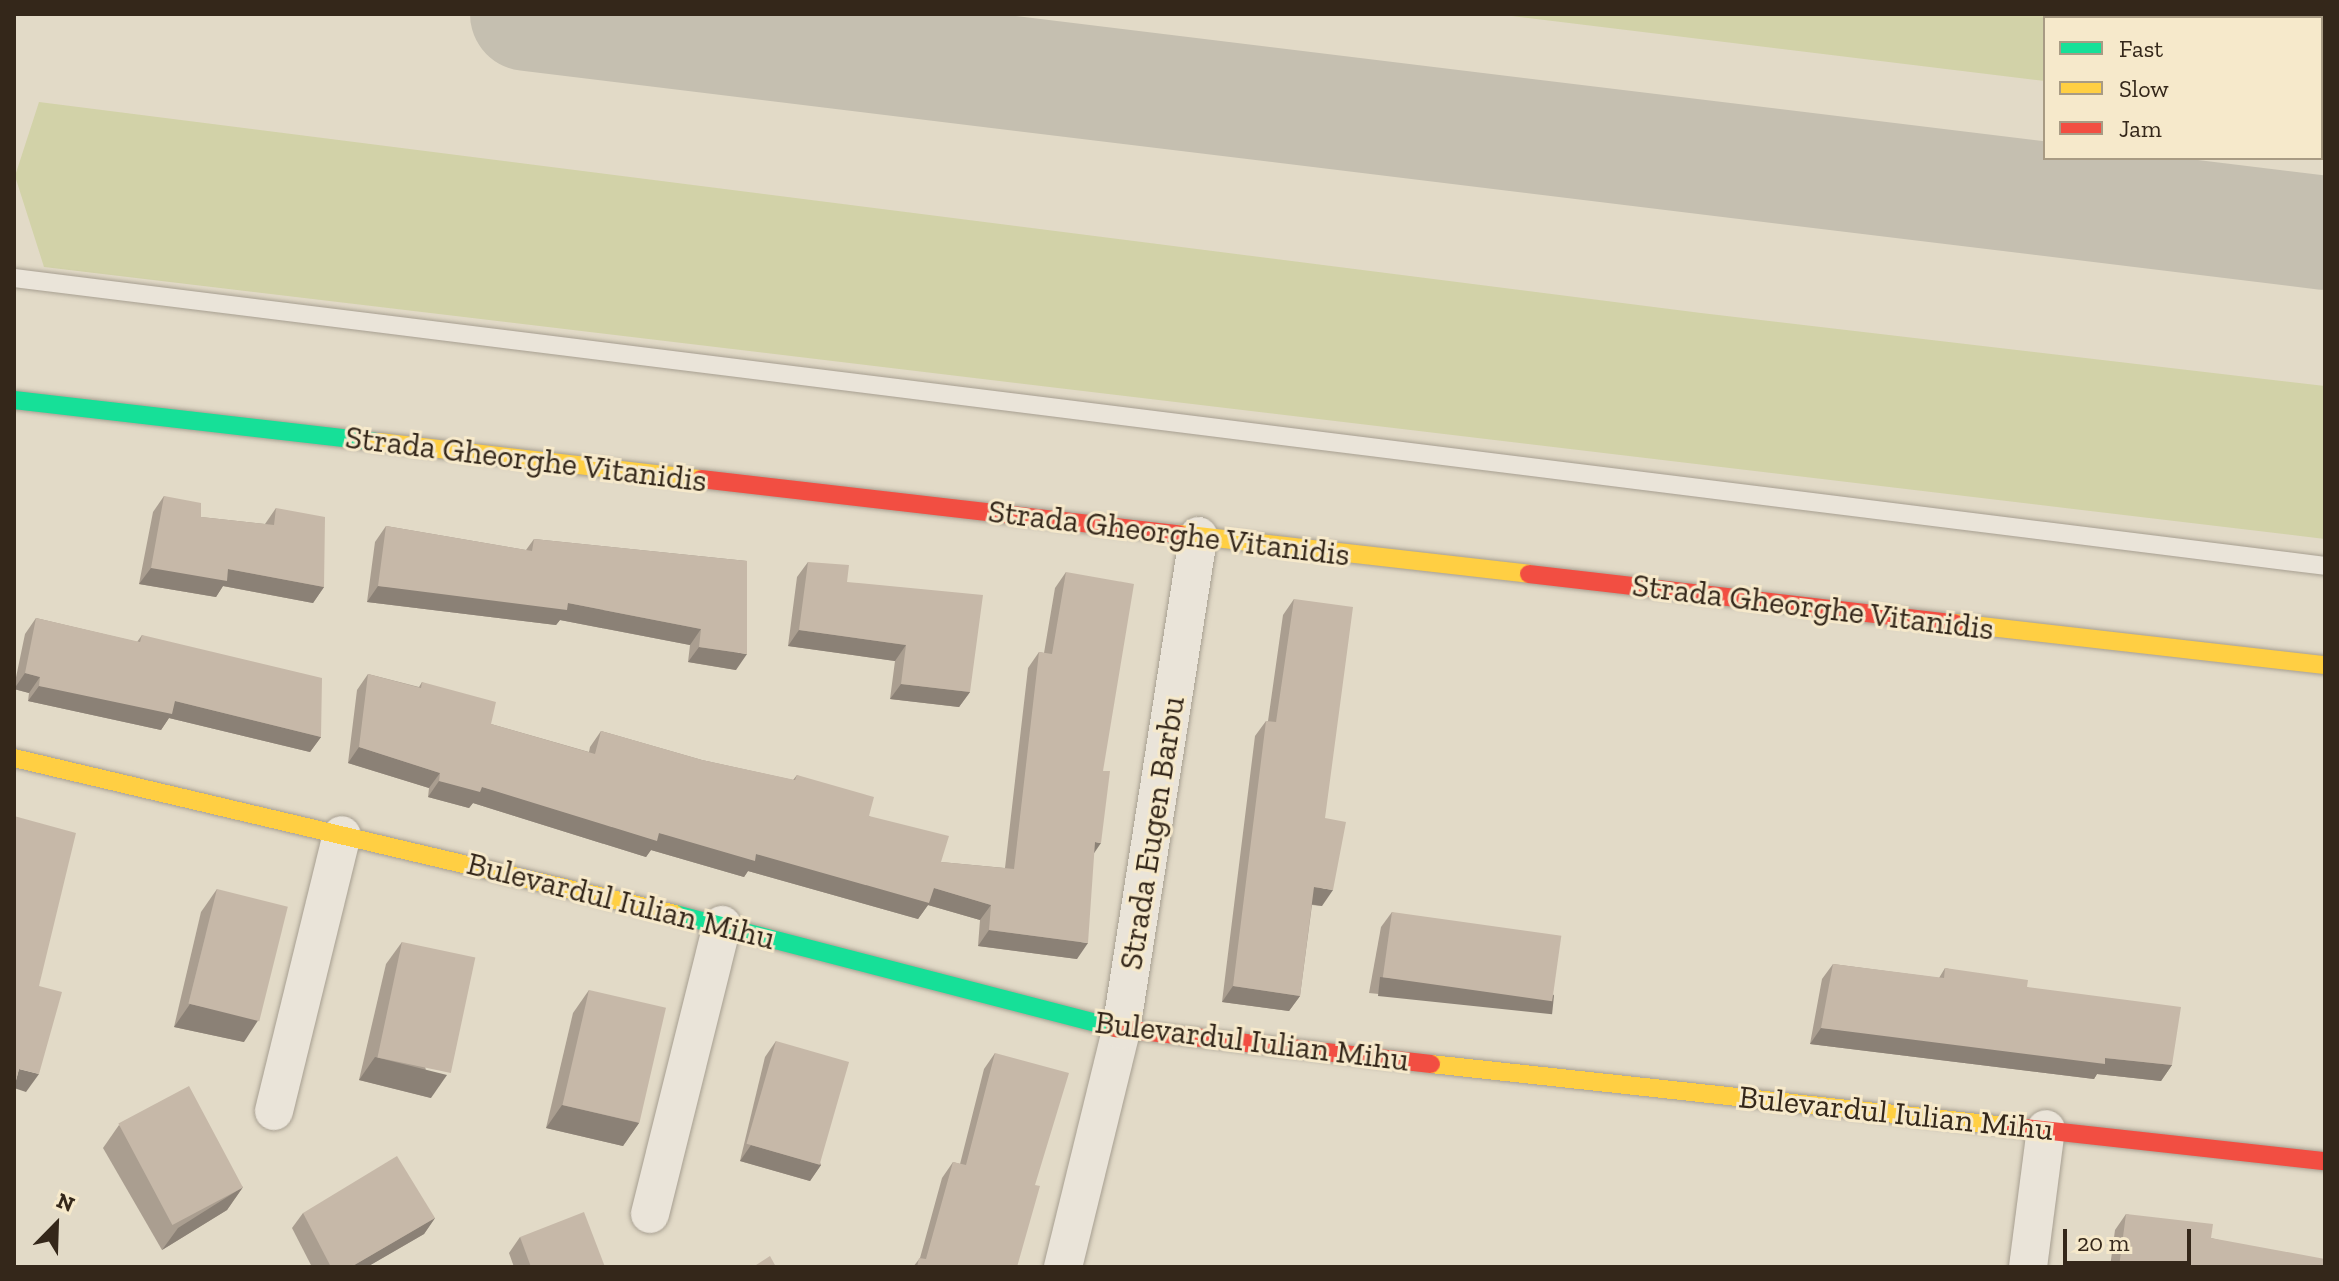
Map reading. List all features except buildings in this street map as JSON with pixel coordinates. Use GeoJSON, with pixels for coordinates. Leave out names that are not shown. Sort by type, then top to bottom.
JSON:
{"type":"FeatureCollection","features":[{"type":"Feature","properties":{"kind":"street","name":"Strada Gheorghe Vitanidis"},"geometry":{"type":"LineString","coordinates":[[14,400],[2325,665]]}},
{"type":"Feature","properties":{"kind":"street","name":"Strada Eugen Barbu"},"geometry":{"type":"LineString","coordinates":[[1063,1267],[1121,1030],[1198,536]]}},
{"type":"Feature","properties":{"kind":"street","name":"Bulevardul Iulian Mihu"},"geometry":{"type":"LineString","coordinates":[[14,758],[722,925],[1121,1030],[2325,1161]]}},
{"type":"Feature","properties":{"kind":"street"},"geometry":{"type":"LineString","coordinates":[[274,1111],[342,835]]}},
{"type":"Feature","properties":{"kind":"street"},"geometry":{"type":"LineString","coordinates":[[650,1214],[722,925]]}},
{"type":"Feature","properties":{"kind":"street"},"geometry":{"type":"LineString","coordinates":[[2028,1267],[2046,1129]]}},
{"type":"Feature","properties":{"kind":"lane"},"geometry":{"type":"LineString","coordinates":[[14,278],[2325,566]]}},
{"type":"Feature","properties":{"kind":"green space"},"geometry":{"type":"Polygon","coordinates":[[[1496,14],[2325,14],[2325,115],[2323,16],[2043,16],[2043,81],[1496,14]]]}},
{"type":"Feature","properties":{"kind":"green space"},"geometry":{"type":"Polygon","coordinates":[[[39,102],[1701,313],[2325,386],[2325,539],[44,267],[15,176],[39,102]]]}},
{"type":"Feature","properties":{"kind":"taxiway"},"geometry":{"type":"LineString","coordinates":[[527,14],[2325,233]]}},
{"type":"Feature","properties":{"kind":"traffic: fast"},"geometry":{"type":"LineString","coordinates":[[14,400],[379,442]]}},
{"type":"Feature","properties":{"kind":"traffic: fast"},"geometry":{"type":"LineString","coordinates":[[675,914],[1115,1028]]}},
{"type":"Feature","properties":{"kind":"traffic: slow"},"geometry":{"type":"LineString","coordinates":[[379,442],[701,479]]}},
{"type":"Feature","properties":{"kind":"traffic: slow"},"geometry":{"type":"LineString","coordinates":[[1180,534],[1529,574]]}},
{"type":"Feature","properties":{"kind":"traffic: slow"},"geometry":{"type":"LineString","coordinates":[[1955,623],[2325,665]]}},
{"type":"Feature","properties":{"kind":"traffic: slow"},"geometry":{"type":"LineString","coordinates":[[14,758],[675,914]]}},
{"type":"Feature","properties":{"kind":"traffic: slow"},"geometry":{"type":"LineString","coordinates":[[1431,1064],[2006,1126]]}},
{"type":"Feature","properties":{"kind":"traffic: jam"},"geometry":{"type":"LineString","coordinates":[[701,479],[1180,534]]}},
{"type":"Feature","properties":{"kind":"traffic: jam"},"geometry":{"type":"LineString","coordinates":[[1529,574],[1955,623]]}},
{"type":"Feature","properties":{"kind":"traffic: jam"},"geometry":{"type":"LineString","coordinates":[[1115,1028],[1431,1064]]}},
{"type":"Feature","properties":{"kind":"traffic: jam"},"geometry":{"type":"LineString","coordinates":[[2006,1126],[2325,1161]]}}]}
